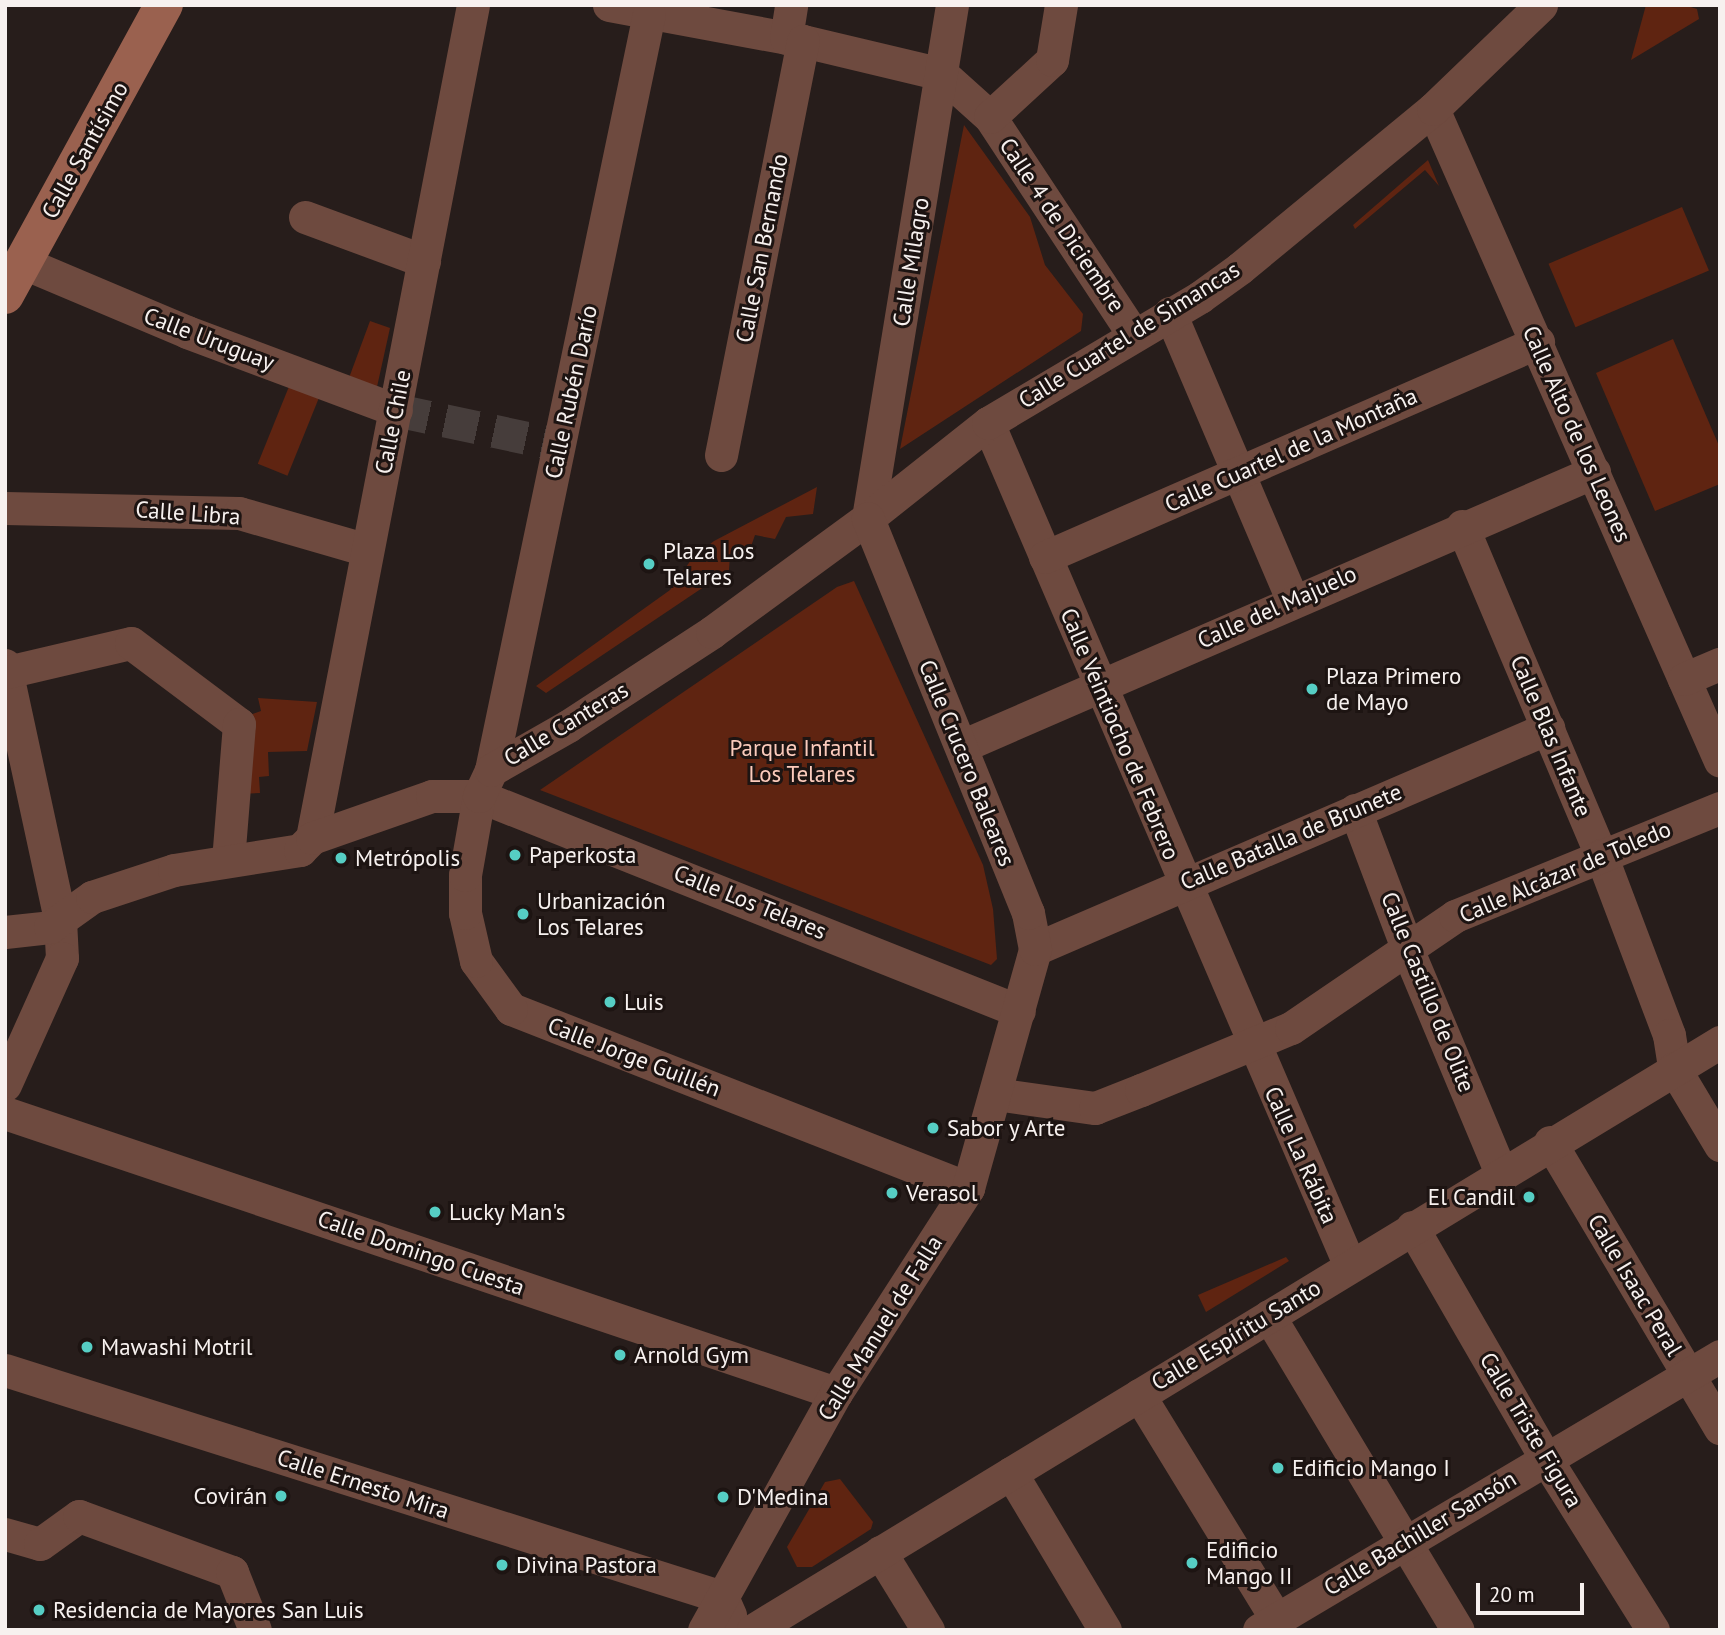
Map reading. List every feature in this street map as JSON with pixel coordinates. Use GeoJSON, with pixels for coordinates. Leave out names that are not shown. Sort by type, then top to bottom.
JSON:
{"type":"FeatureCollection","features":[{"type":"Feature","properties":{"kind":"main road","name":"Calle Santísimo"},"geometry":{"type":"LineString","coordinates":[[15,279],[164,5]]}},
{"type":"Feature","properties":{"kind":"street","name":"Calle Chile"},"geometry":{"type":"LineString","coordinates":[[312,838],[473,5]]}},
{"type":"Feature","properties":{"kind":"street","name":"Calle San Bernando"},"geometry":{"type":"LineString","coordinates":[[722,455],[794,40],[791,5]]}},
{"type":"Feature","properties":{"kind":"street","name":"Calle Milagro"},"geometry":{"type":"LineString","coordinates":[[869,518],[952,5]]}},
{"type":"Feature","properties":{"kind":"street"},"geometry":{"type":"LineString","coordinates":[[990,117],[1052,60],[1061,5]]}},
{"type":"Feature","properties":{"kind":"street","name":"Calle Cuartel de Simancas"},"geometry":{"type":"LineString","coordinates":[[869,518],[988,423],[1240,268],[1433,109],[1541,5]]}},
{"type":"Feature","properties":{"kind":"street"},"geometry":{"type":"LineString","coordinates":[[630,8],[794,40],[942,74]]}},
{"type":"Feature","properties":{"kind":"street","name":"Calle Rubén Darío"},"geometry":{"type":"LineString","coordinates":[[485,783],[506,699],[630,8]]}},
{"type":"Feature","properties":{"kind":"street","name":"Calle 4 de Diciembre"},"geometry":{"type":"LineString","coordinates":[[942,74],[990,117],[1133,334]]}},
{"type":"Feature","properties":{"kind":"street","name":"Calle Alto de los Leones"},"geometry":{"type":"LineString","coordinates":[[1433,109],[1538,342],[1720,761]]}},
{"type":"Feature","properties":{"kind":"street"},"geometry":{"type":"LineString","coordinates":[[1052,211],[1056,246],[1099,310],[1097,357]]}},
{"type":"Feature","properties":{"kind":"street"},"geometry":{"type":"LineString","coordinates":[[305,217],[425,261]]}},
{"type":"Feature","properties":{"kind":"street","name":"Calle Uruguay"},"geometry":{"type":"LineString","coordinates":[[15,279],[187,332],[396,410]]}},
{"type":"Feature","properties":{"kind":"street"},"geometry":{"type":"LineString","coordinates":[[1099,281],[1139,303],[1177,309],[1293,601]]}},
{"type":"Feature","properties":{"kind":"street","name":"Calle Cuartel de la Montaña"},"geometry":{"type":"LineString","coordinates":[[1045,557],[1538,342]]}},
{"type":"Feature","properties":{"kind":"street","name":"Calle Veintiocho de Febrero"},"geometry":{"type":"LineString","coordinates":[[988,423],[1252,1044]]}},
{"type":"Feature","properties":{"kind":"street","name":"Calle del Majuelo"},"geometry":{"type":"LineString","coordinates":[[962,746],[1462,526],[1594,472]]}},
{"type":"Feature","properties":{"kind":"street","name":"Calle Libra"},"geometry":{"type":"LineString","coordinates":[[5,508],[239,513],[367,550]]}},
{"type":"Feature","properties":{"kind":"street","name":"Calle Canteras"},"geometry":{"type":"LineString","coordinates":[[485,783],[548,736],[712,632],[869,518]]}},
{"type":"Feature","properties":{"kind":"street","name":"Calle Crucero Baleares"},"geometry":{"type":"LineString","coordinates":[[869,518],[888,576],[962,746],[1028,913],[1035,949],[1019,1011]]}},
{"type":"Feature","properties":{"kind":"street","name":"Calle Blas Infante"},"geometry":{"type":"LineString","coordinates":[[1462,526],[1601,855],[1669,1035],[1674,1068]]}},
{"type":"Feature","properties":{"kind":"street"},"geometry":{"type":"LineString","coordinates":[[5,1085],[62,958],[60,920],[6,668],[131,643],[239,724],[228,861]]}},
{"type":"Feature","properties":{"kind":"street"},"geometry":{"type":"LineString","coordinates":[[1684,679],[1720,664]]}},
{"type":"Feature","properties":{"kind":"street"},"geometry":{"type":"LineString","coordinates":[[506,699],[516,726],[548,736]]}},
{"type":"Feature","properties":{"kind":"street","name":"Calle Batalla de Brunete"},"geometry":{"type":"LineString","coordinates":[[1035,949],[1548,728]]}},
{"type":"Feature","properties":{"kind":"street"},"geometry":{"type":"LineString","coordinates":[[5,932],[50,928],[92,897],[174,870],[299,850],[312,838],[432,796],[485,783]]}},
{"type":"Feature","properties":{"kind":"street","name":"Calle Los Telares"},"geometry":{"type":"LineString","coordinates":[[485,783],[1019,1011]]}},
{"type":"Feature","properties":{"kind":"street","name":"Calle Jorge Guillén"},"geometry":{"type":"LineString","coordinates":[[485,783],[465,874],[465,913],[477,961],[511,1009],[968,1188]]}},
{"type":"Feature","properties":{"kind":"street","name":"Calle Alcázar de Toledo"},"geometry":{"type":"LineString","coordinates":[[995,1094],[1095,1108],[1291,1028],[1455,916],[1720,808]]}},
{"type":"Feature","properties":{"kind":"street","name":"Calle Castillo de Olite"},"geometry":{"type":"LineString","coordinates":[[1355,810],[1381,873],[1407,949],[1501,1173]]}},
{"type":"Feature","properties":{"kind":"street","name":"Calle Manuel de Falla"},"geometry":{"type":"LineString","coordinates":[[704,1630],[836,1393],[968,1188],[1019,1011]]}},
{"type":"Feature","properties":{"kind":"street","name":"Calle Espíritu Santo"},"geometry":{"type":"LineString","coordinates":[[753,1630],[1550,1142],[1720,1042]]}},
{"type":"Feature","properties":{"kind":"street","name":"Calle La Rábita"},"geometry":{"type":"LineString","coordinates":[[1252,1044],[1350,1266]]}},
{"type":"Feature","properties":{"kind":"street"},"geometry":{"type":"LineString","coordinates":[[1674,1068],[1720,1145]]}},
{"type":"Feature","properties":{"kind":"street","name":"Calle Domingo Cuesta"},"geometry":{"type":"LineString","coordinates":[[5,1113],[836,1393]]}},
{"type":"Feature","properties":{"kind":"street","name":"Calle Isaac Peral"},"geometry":{"type":"LineString","coordinates":[[1550,1142],[1720,1428]]}},
{"type":"Feature","properties":{"kind":"street","name":"Calle Triste Figura"},"geometry":{"type":"LineString","coordinates":[[1412,1227],[1546,1459],[1653,1630]]}},
{"type":"Feature","properties":{"kind":"street"},"geometry":{"type":"LineString","coordinates":[[1269,1316],[1458,1630]]}},
{"type":"Feature","properties":{"kind":"street","name":"Calle Bachiller Sansón"},"geometry":{"type":"LineString","coordinates":[[1267,1625],[1406,1540],[1720,1356]]}},
{"type":"Feature","properties":{"kind":"street","name":"Calle Ernesto Mira"},"geometry":{"type":"LineString","coordinates":[[5,1370],[722,1597]]}},
{"type":"Feature","properties":{"kind":"street"},"geometry":{"type":"LineString","coordinates":[[1139,1395],[1267,1625]]}},
{"type":"Feature","properties":{"kind":"street"},"geometry":{"type":"LineString","coordinates":[[1011,1473],[1105,1630]]}},
{"type":"Feature","properties":{"kind":"street"},"geometry":{"type":"LineString","coordinates":[[5,1534],[40,1544],[79,1516],[232,1572],[255,1630]]}},
{"type":"Feature","properties":{"kind":"street"},"geometry":{"type":"LineString","coordinates":[[880,1552],[928,1630]]}},
{"type":"Feature","properties":{"kind":"street"},"geometry":{"type":"LineString","coordinates":[[722,1597],[737,1630]]}},
{"type":"Feature","properties":{"kind":"green space"},"geometry":{"type":"Polygon","coordinates":[[[1646,5],[1684,5],[1697,9],[1699,19],[1631,60],[1646,5]]]}},
{"type":"Feature","properties":{"kind":"green space"},"geometry":{"type":"Polygon","coordinates":[[[964,125],[1030,217],[1045,265],[1083,314],[1081,331],[900,449],[964,125]]]}},
{"type":"Feature","properties":{"kind":"green space"},"geometry":{"type":"Polygon","coordinates":[[[1428,160],[1439,186],[1425,170],[1355,229],[1353,225],[1428,160]]]}},
{"type":"Feature","properties":{"kind":"green space"},"geometry":{"type":"Polygon","coordinates":[[[1682,207],[1709,271],[1575,327],[1549,264],[1682,207]]]}},
{"type":"Feature","properties":{"kind":"green space"},"geometry":{"type":"Polygon","coordinates":[[[370,321],[390,328],[375,396],[346,386],[370,321]]]}},
{"type":"Feature","properties":{"kind":"green space"},"geometry":{"type":"Polygon","coordinates":[[[1673,339],[1720,448],[1720,484],[1655,511],[1596,373],[1673,339]]]}},
{"type":"Feature","properties":{"kind":"green space"},"geometry":{"type":"Polygon","coordinates":[[[290,384],[320,396],[287,476],[258,464],[290,384]]]}},
{"type":"Feature","properties":{"kind":"green space"},"geometry":{"type":"Polygon","coordinates":[[[817,487],[813,514],[786,517],[775,539],[755,535],[747,558],[730,555],[729,570],[546,693],[536,686],[670,590],[693,557],[714,541],[817,487]]]}},
{"type":"Feature","properties":{"kind":"green space","name":"Parque Infantil Los Telares"},"geometry":{"type":"Polygon","coordinates":[[[854,581],[983,865],[993,909],[997,959],[991,965],[540,790],[837,587],[854,581]]]}},
{"type":"Feature","properties":{"kind":"green space"},"geometry":{"type":"Polygon","coordinates":[[[258,698],[317,702],[307,751],[268,752],[269,776],[259,777],[260,793],[239,794],[244,717],[261,711],[258,698]]]}},
{"type":"Feature","properties":{"kind":"green space"},"geometry":{"type":"Polygon","coordinates":[[[1286,1257],[1289,1261],[1206,1312],[1198,1295],[1286,1257]]]}},
{"type":"Feature","properties":{"kind":"green space"},"geometry":{"type":"Polygon","coordinates":[[[840,1479],[873,1522],[871,1529],[812,1567],[797,1567],[787,1547],[825,1482],[840,1479]]]}},
{"type":"Feature","properties":{"kind":"tunnel"},"geometry":{"type":"LineString","coordinates":[[396,410],[560,445]]}},
{"type":"Feature","properties":{"kind":"place","name":"Plaza Los Telares"},"geometry":{"type":"Point","coordinates":[649,564]}},
{"type":"Feature","properties":{"kind":"place","name":"Plaza Primero de Mayo"},"geometry":{"type":"Point","coordinates":[1312,689]}},
{"type":"Feature","properties":{"kind":"place","name":"Paperkosta"},"geometry":{"type":"Point","coordinates":[515,855]}},
{"type":"Feature","properties":{"kind":"place","name":"Metrópolis"},"geometry":{"type":"Point","coordinates":[341,858]}},
{"type":"Feature","properties":{"kind":"place","name":"Urbanización Los Telares"},"geometry":{"type":"Point","coordinates":[523,914]}},
{"type":"Feature","properties":{"kind":"place","name":"Luis"},"geometry":{"type":"Point","coordinates":[610,1002]}},
{"type":"Feature","properties":{"kind":"place","name":"Sabor y Arte"},"geometry":{"type":"Point","coordinates":[933,1128]}},
{"type":"Feature","properties":{"kind":"place","name":"Verasol"},"geometry":{"type":"Point","coordinates":[892,1193]}},
{"type":"Feature","properties":{"kind":"place","name":"El Candil"},"geometry":{"type":"Point","coordinates":[1529,1197]}},
{"type":"Feature","properties":{"kind":"place","name":"Lucky Man's"},"geometry":{"type":"Point","coordinates":[435,1212]}},
{"type":"Feature","properties":{"kind":"place","name":"Mawashi Motril"},"geometry":{"type":"Point","coordinates":[87,1347]}},
{"type":"Feature","properties":{"kind":"place","name":"Arnold Gym"},"geometry":{"type":"Point","coordinates":[620,1355]}},
{"type":"Feature","properties":{"kind":"place","name":"Edificio Mango I"},"geometry":{"type":"Point","coordinates":[1278,1468]}},
{"type":"Feature","properties":{"kind":"place","name":"Covirán"},"geometry":{"type":"Point","coordinates":[281,1496]}},
{"type":"Feature","properties":{"kind":"place","name":"D'Medina"},"geometry":{"type":"Point","coordinates":[723,1497]}},
{"type":"Feature","properties":{"kind":"place","name":"Edificio Mango II"},"geometry":{"type":"Point","coordinates":[1192,1563]}},
{"type":"Feature","properties":{"kind":"place","name":"Divina Pastora"},"geometry":{"type":"Point","coordinates":[502,1565]}},
{"type":"Feature","properties":{"kind":"place","name":"Residencia de Mayores San Luis"},"geometry":{"type":"Point","coordinates":[39,1610]}}]}
